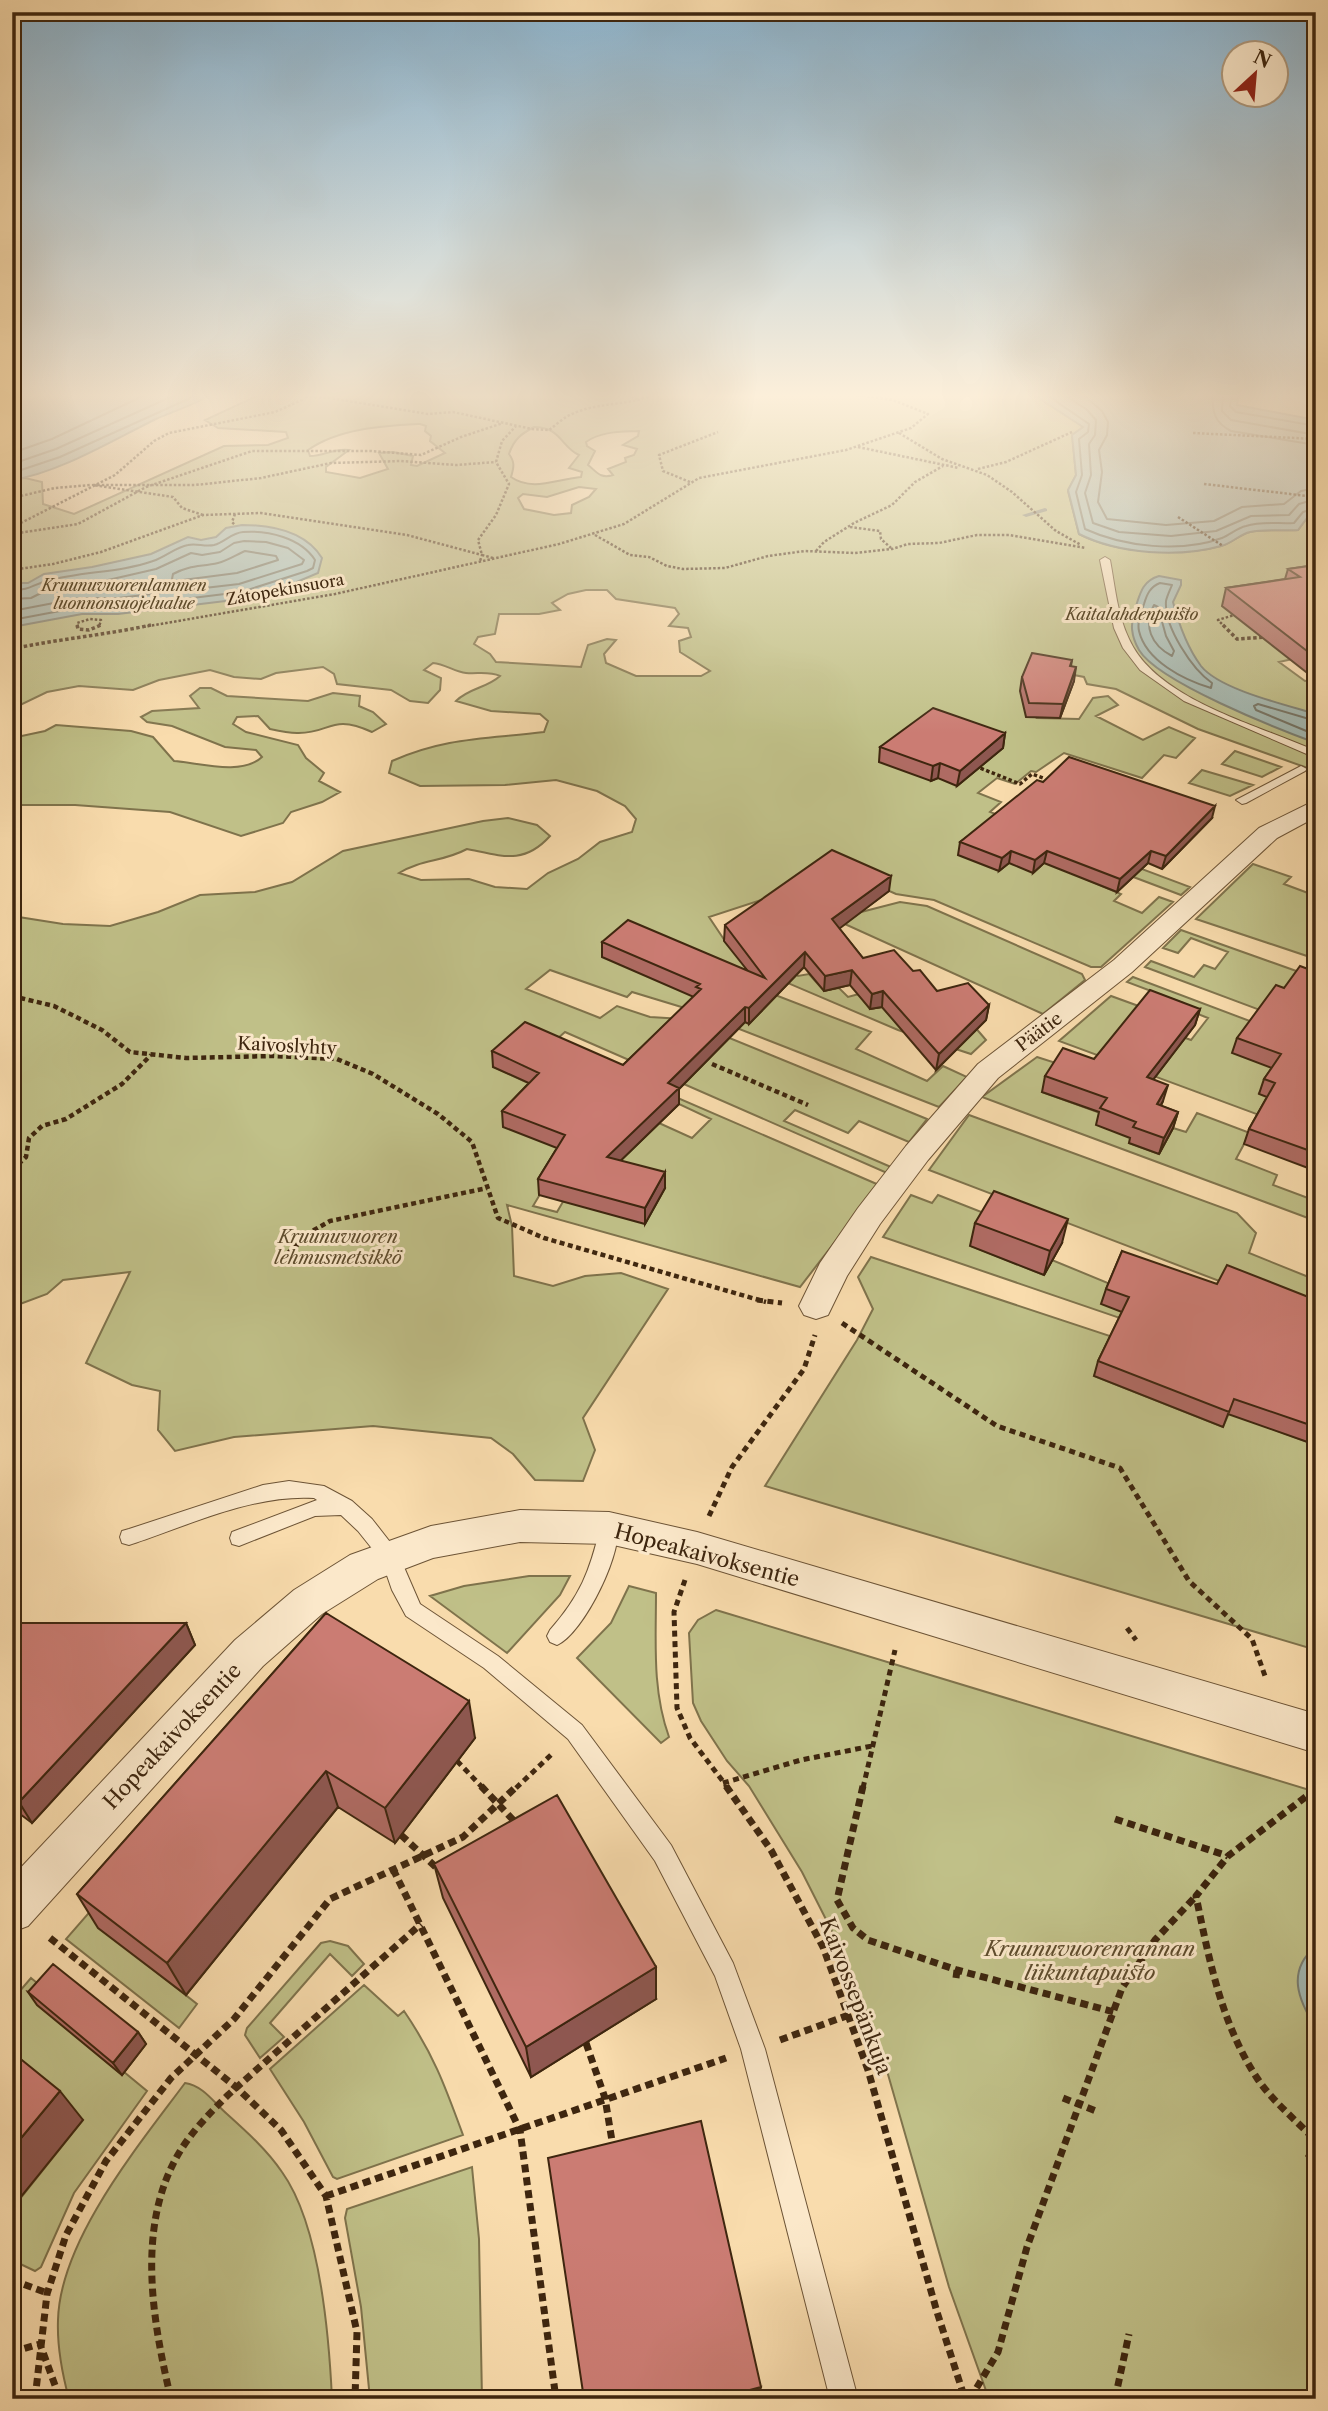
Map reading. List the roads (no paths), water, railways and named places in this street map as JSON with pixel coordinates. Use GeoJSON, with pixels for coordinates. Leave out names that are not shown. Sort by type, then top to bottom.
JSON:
{"type":"FeatureCollection","features":[{"type":"Feature","properties":{"kind":"street","name":"Päätie"},"geometry":{"type":"LineString","coordinates":[[816,1306],[832,1272],[869,1216],[917,1153],[988,1071],[1115,972],[1268,833],[1316,807]]}},
{"type":"Feature","properties":{"kind":"street","name":"Hopeakaivoksentie"},"geometry":{"type":"LineString","coordinates":[[12,1910],[249,1653],[308,1602],[363,1567],[431,1542],[520,1526],[609,1528],[697,1548],[1316,1734]]}},
{"type":"Feature","properties":{"kind":"lane"},"geometry":{"type":"LineString","coordinates":[[1105,560],[1116,615],[1127,647],[1147,670],[1171,689],[1316,755]]}},
{"type":"Feature","properties":{"kind":"lane"},"geometry":{"type":"LineString","coordinates":[[1242,800],[1301,769]]}},
{"type":"Feature","properties":{"kind":"lane"},"geometry":{"type":"LineString","coordinates":[[130,1536],[263,1493],[289,1489],[317,1490],[345,1507],[365,1525],[390,1557],[402,1590],[413,1610],[491,1662],[575,1732],[663,1853],[725,1971],[753,2049],[844,2399]]}},
{"type":"Feature","properties":{"kind":"lane"},"geometry":{"type":"LineString","coordinates":[[239,1538],[314,1508],[345,1507]]}},
{"type":"Feature","properties":{"kind":"lane"},"geometry":{"type":"LineString","coordinates":[[557,1636],[581,1611],[593,1589],[609,1528]]}},
{"type":"Feature","properties":{"kind":"water"},"geometry":{"type":"Polygon","coordinates":[[[1072,508],[1316,508],[1316,513],[1307,518],[1298,530],[1250,532],[1225,545],[1204,550],[1168,553],[1130,550],[1079,534],[1072,508]]]}},
{"type":"Feature","properties":{"kind":"water"},"geometry":{"type":"Polygon","coordinates":[[[242,525],[276,528],[307,541],[322,558],[318,573],[280,589],[242,599],[118,614],[82,614],[12,627],[12,583],[28,583],[44,574],[151,554],[188,537],[201,540],[216,537],[226,528],[242,525]]]}},
{"type":"Feature","properties":{"kind":"water"},"geometry":{"type":"Polygon","coordinates":[[[1159,576],[1181,580],[1173,602],[1184,636],[1201,666],[1210,675],[1238,689],[1316,714],[1316,743],[1193,690],[1151,663],[1136,645],[1132,620],[1142,589],[1149,581],[1159,576]]]}},
{"type":"Feature","properties":{"kind":"water"},"geometry":{"type":"Polygon","coordinates":[[[1316,1946],[1316,2028],[1300,1996],[1298,1976],[1301,1965],[1316,1946]]]}},
{"type":"Feature","properties":{"kind":"waterway"},"geometry":{"type":"LineString","coordinates":[[1026,515],[1045,510]]}},
{"type":"Feature","properties":{"kind":"park label","name":"Kruunuvuorenlammen luonnonsuojelualue"},"geometry":{"type":"Point","coordinates":[124,594]}},
{"type":"Feature","properties":{"kind":"park label","name":"Kaitalahdenpuisto"},"geometry":{"type":"Point","coordinates":[1132,614]}},
{"type":"Feature","properties":{"kind":"park label","name":"Kruunuvuoren lehmusmetsikkö"},"geometry":{"type":"Point","coordinates":[338,1247]}},
{"type":"Feature","properties":{"kind":"park label","name":"Kruunuvuorenrannan liikuntapuisto"},"geometry":{"type":"Point","coordinates":[1090,1960]}}]}
